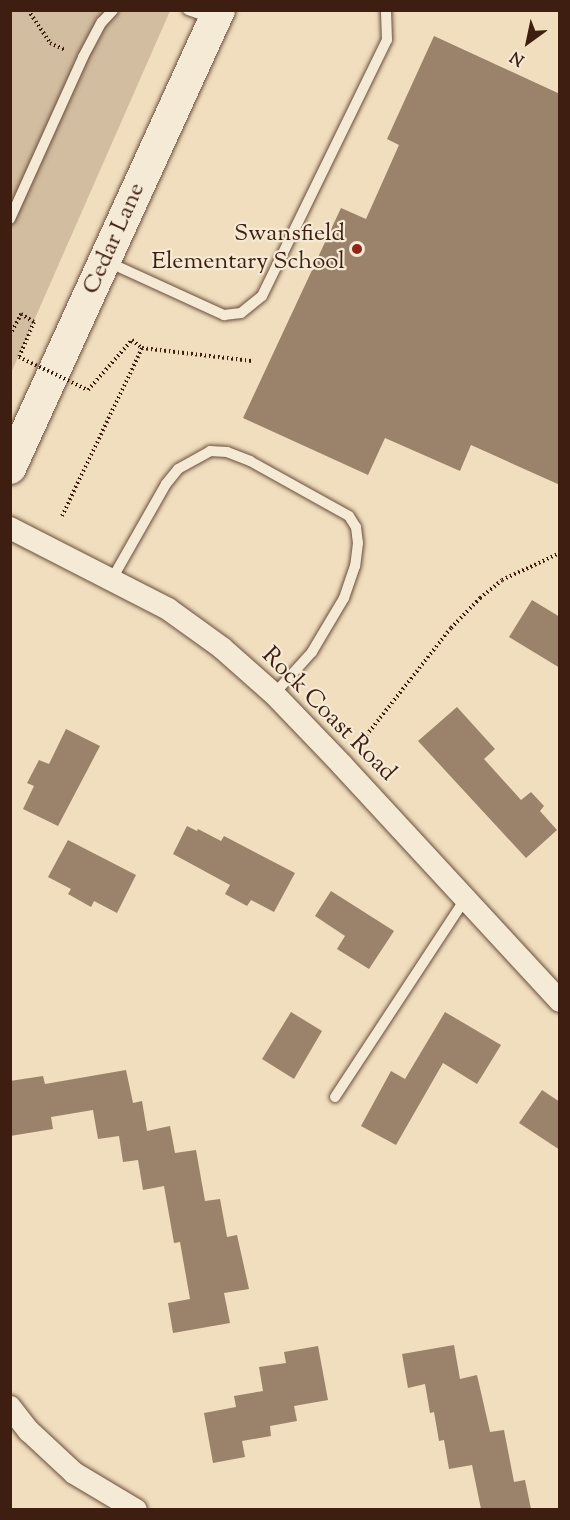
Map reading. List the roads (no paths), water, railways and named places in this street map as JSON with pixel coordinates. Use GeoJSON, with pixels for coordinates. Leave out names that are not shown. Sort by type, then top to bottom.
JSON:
{"type":"FeatureCollection","features":[{"type":"Feature","properties":{"kind":"main road","name":"Cedar Lane"},"geometry":{"type":"LineString","coordinates":[[10,468],[105,261],[207,13]]}},
{"type":"Feature","properties":{"kind":"street","name":"Rock Coast Road"},"geometry":{"type":"LineString","coordinates":[[10,528],[168,609],[222,648],[274,694],[342,765],[560,1001]]}},
{"type":"Feature","properties":{"kind":"street"},"geometry":{"type":"LineString","coordinates":[[10,1407],[28,1431],[74,1473],[136,1509]]}},
{"type":"Feature","properties":{"kind":"lane"},"geometry":{"type":"LineString","coordinates":[[10,219],[83,57],[102,22],[113,10]]}},
{"type":"Feature","properties":{"kind":"lane"},"geometry":{"type":"LineString","coordinates":[[105,261],[224,315],[241,313],[262,296],[387,40],[386,10]]}},
{"type":"Feature","properties":{"kind":"lane"},"geometry":{"type":"LineString","coordinates":[[112,579],[166,484],[178,469],[210,451],[227,452],[250,461],[349,516],[356,527],[358,543],[355,566],[344,598],[312,652],[274,694]]}},
{"type":"Feature","properties":{"kind":"lane"},"geometry":{"type":"LineString","coordinates":[[335,1097],[465,899]]}},
{"type":"Feature","properties":{"kind":"place","name":"Swansfield Elementary School"},"geometry":{"type":"Point","coordinates":[357,249]}}]}
